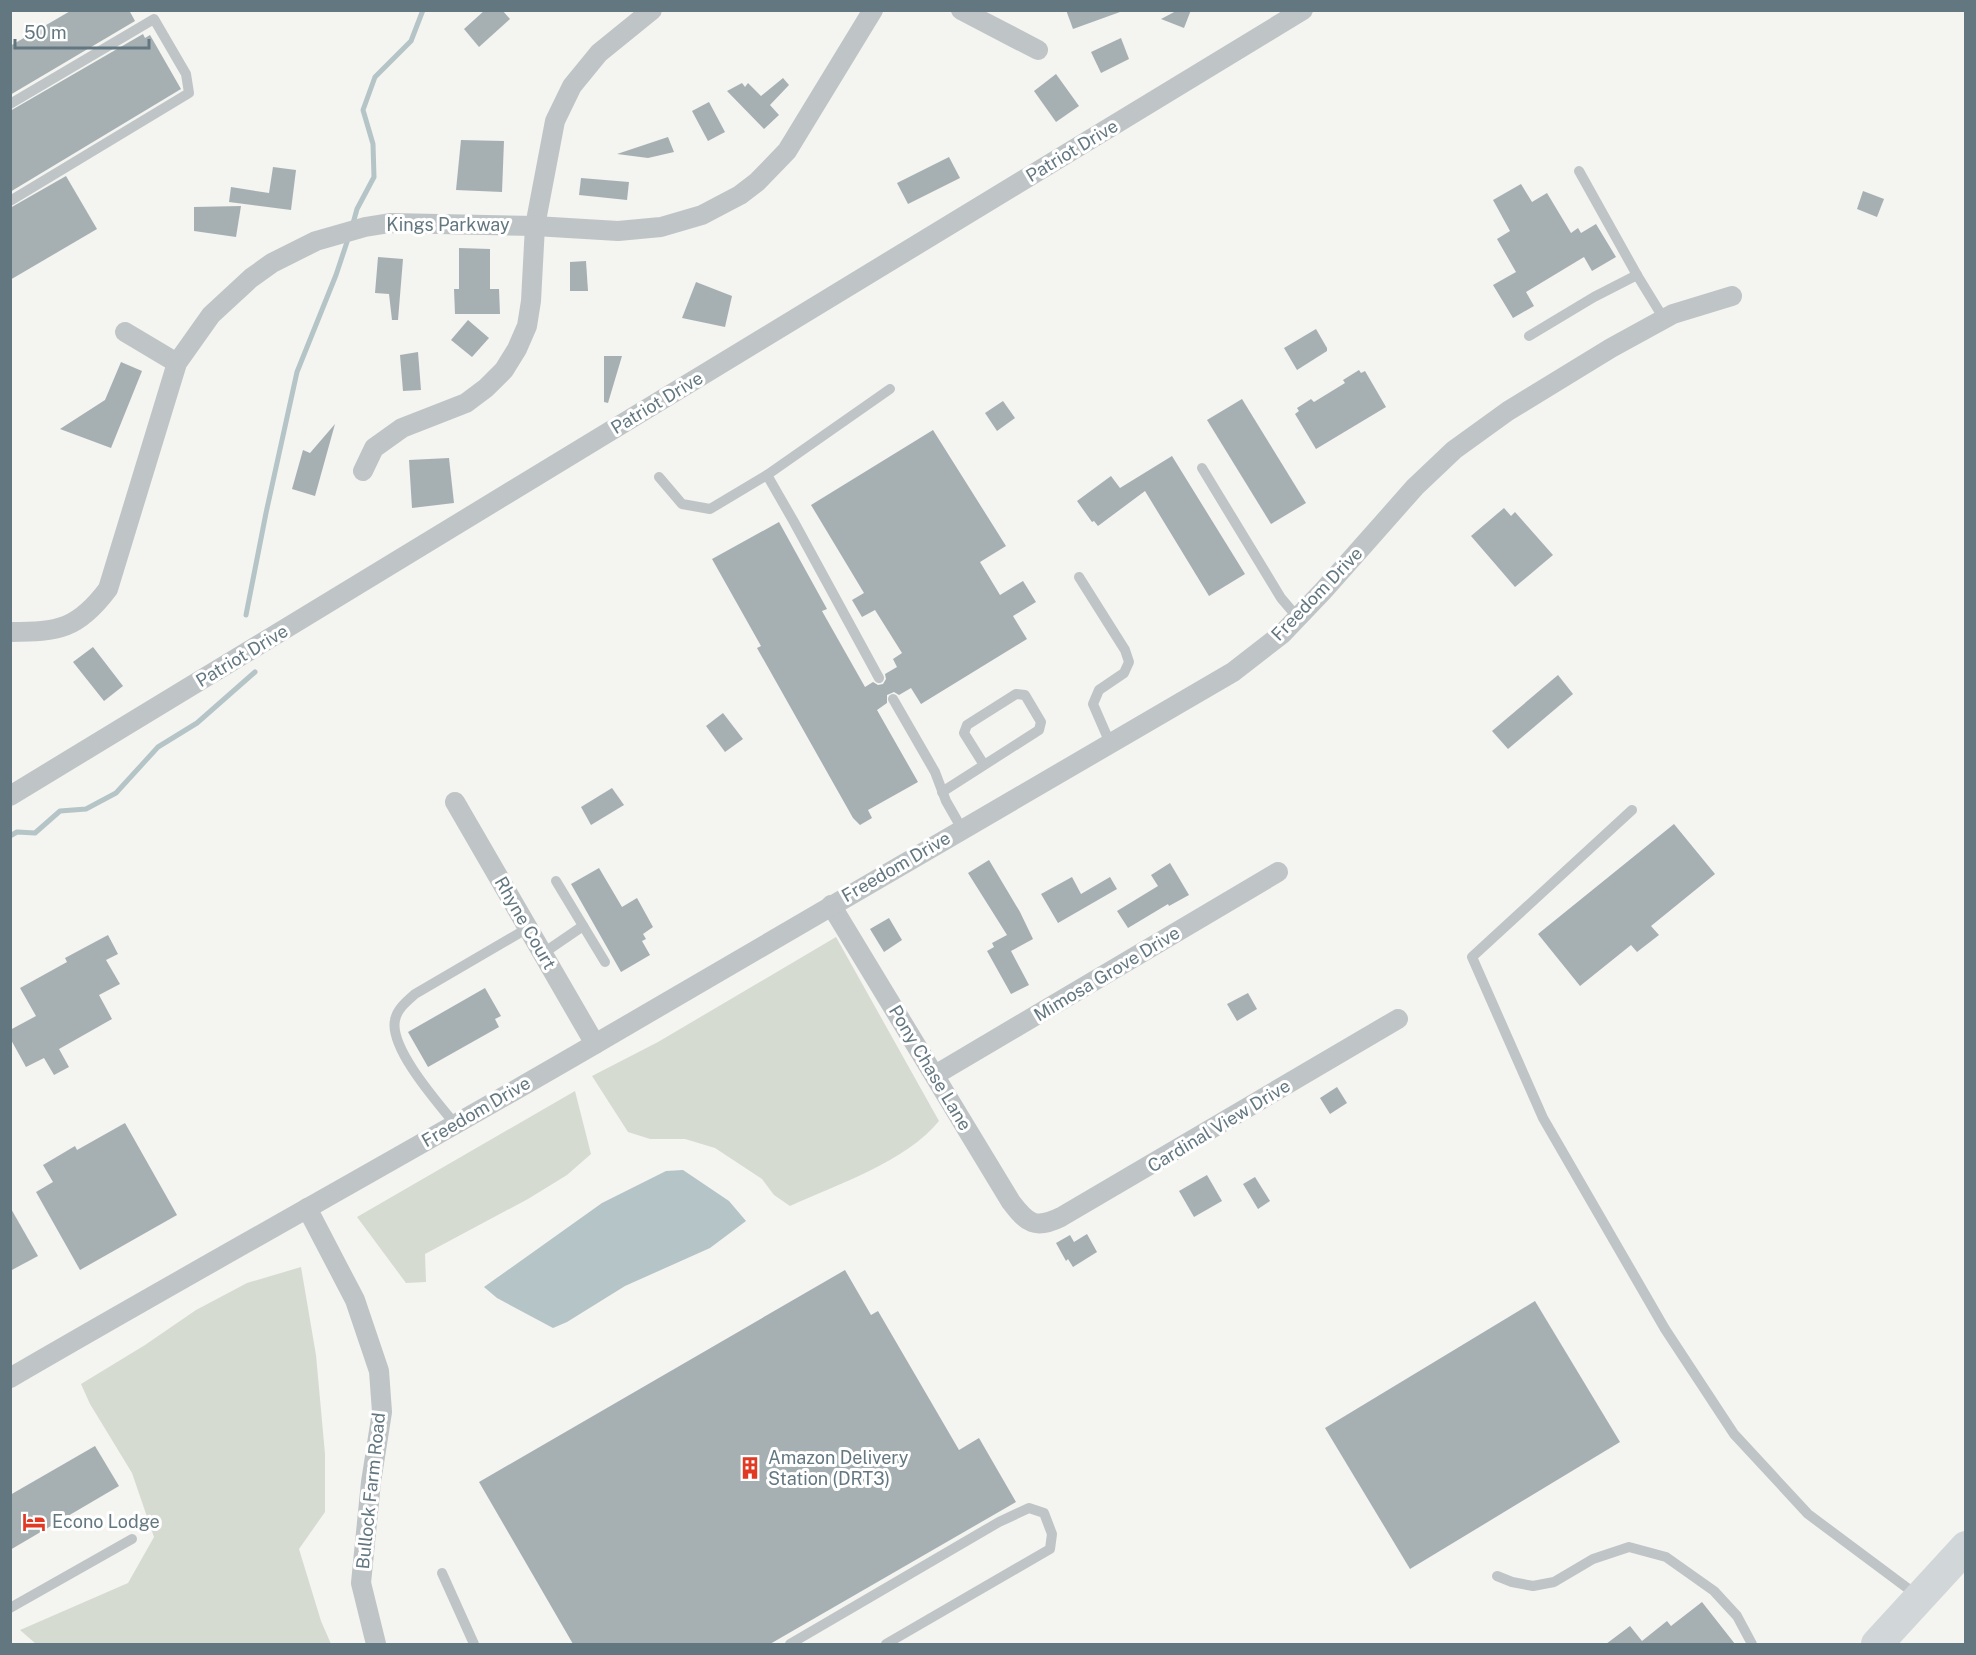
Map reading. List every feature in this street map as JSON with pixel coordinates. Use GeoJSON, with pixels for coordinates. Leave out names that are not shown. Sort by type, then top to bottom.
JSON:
{"type":"FeatureCollection","features":[{"type":"Feature","properties":{"kind":"main road"},"geometry":{"type":"LineString","coordinates":[[1877,1644],[1965,1547]]}},
{"type":"Feature","properties":{"kind":"street"},"geometry":{"type":"LineString","coordinates":[[363,471],[374,448],[402,428],[466,403],[504,370],[527,326],[531,301],[535,226],[555,121],[572,86],[599,53],[652,10]]}},
{"type":"Feature","properties":{"kind":"street","name":"Kings Parkway"},"geometry":{"type":"LineString","coordinates":[[10,632],[51,631],[74,623],[94,608],[108,589],[177,363],[211,315],[232,294],[272,263],[316,241],[348,231],[390,223],[535,226],[618,231],[661,227],[702,215],[740,195],[787,151],[873,10]]}},
{"type":"Feature","properties":{"kind":"street"},"geometry":{"type":"LineString","coordinates":[[961,10],[1038,50]]}},
{"type":"Feature","properties":{"kind":"street","name":"Patriot Drive"},"geometry":{"type":"LineString","coordinates":[[10,796],[1303,10]]}},
{"type":"Feature","properties":{"kind":"street","name":"Freedom Drive"},"geometry":{"type":"LineString","coordinates":[[10,1378],[595,1044],[1233,672],[1282,634],[1298,618],[1414,487],[1454,450],[1508,411],[1673,314],[1732,296]]}},
{"type":"Feature","properties":{"kind":"street"},"geometry":{"type":"LineString","coordinates":[[125,332],[177,363]]}},
{"type":"Feature","properties":{"kind":"street","name":"Rhyne Court"},"geometry":{"type":"LineString","coordinates":[[455,802],[595,1044]]}},
{"type":"Feature","properties":{"kind":"street","name":"Mimosa Grove Drive"},"geometry":{"type":"LineString","coordinates":[[935,1075],[1278,872]]}},
{"type":"Feature","properties":{"kind":"street","name":"Pony Chase Lane"},"geometry":{"type":"LineString","coordinates":[[831,905],[1011,1202],[1024,1219],[1036,1224]]}},
{"type":"Feature","properties":{"kind":"street","name":"Cardinal View Drive"},"geometry":{"type":"LineString","coordinates":[[1036,1224],[1049,1223],[1061,1217],[1398,1019]]}},
{"type":"Feature","properties":{"kind":"street","name":"Bullock Farm Road"},"geometry":{"type":"LineString","coordinates":[[307,1208],[355,1300],[378,1371],[382,1412],[371,1482],[361,1583],[376,1644]]}},
{"type":"Feature","properties":{"kind":"lane"},"geometry":{"type":"LineString","coordinates":[[10,104],[152,15],[186,74],[189,93],[10,201]]}},
{"type":"Feature","properties":{"kind":"lane"},"geometry":{"type":"LineString","coordinates":[[1578,171],[1664,319]]}},
{"type":"Feature","properties":{"kind":"lane"},"geometry":{"type":"LineString","coordinates":[[1529,336],[1637,274]]}},
{"type":"Feature","properties":{"kind":"lane"},"geometry":{"type":"LineString","coordinates":[[659,477],[682,504],[710,508],[767,475],[890,389]]}},
{"type":"Feature","properties":{"kind":"lane"},"geometry":{"type":"LineString","coordinates":[[1202,468],[1281,598],[1298,618]]}},
{"type":"Feature","properties":{"kind":"lane"},"geometry":{"type":"LineString","coordinates":[[767,475],[879,678]]}},
{"type":"Feature","properties":{"kind":"lane"},"geometry":{"type":"LineString","coordinates":[[1079,577],[1125,650],[1129,662],[1124,673],[1099,690],[1093,704],[1110,743]]}},
{"type":"Feature","properties":{"kind":"lane"},"geometry":{"type":"LineString","coordinates":[[942,792],[1039,730],[1041,722],[1024,695],[1016,694],[967,725],[964,734],[984,765]]}},
{"type":"Feature","properties":{"kind":"lane"},"geometry":{"type":"LineString","coordinates":[[893,699],[935,772],[942,792],[962,829]]}},
{"type":"Feature","properties":{"kind":"lane"},"geometry":{"type":"LineString","coordinates":[[1632,810],[1472,957],[1544,1118],[1665,1329],[1734,1434],[1808,1514],[1920,1598]]}},
{"type":"Feature","properties":{"kind":"lane"},"geometry":{"type":"LineString","coordinates":[[556,881],[605,962]]}},
{"type":"Feature","properties":{"kind":"lane"},"geometry":{"type":"LineString","coordinates":[[542,954],[583,926]]}},
{"type":"Feature","properties":{"kind":"lane"},"geometry":{"type":"LineString","coordinates":[[455,1124],[416,1075],[398,1043],[395,1021],[402,1007],[415,994],[528,928]]}},
{"type":"Feature","properties":{"kind":"lane"},"geometry":{"type":"LineString","coordinates":[[790,1644],[999,1522],[1029,1508],[1044,1513],[1052,1534],[1050,1549],[886,1644]]}},
{"type":"Feature","properties":{"kind":"lane"},"geometry":{"type":"LineString","coordinates":[[10,1608],[132,1539]]}},
{"type":"Feature","properties":{"kind":"lane"},"geometry":{"type":"LineString","coordinates":[[1497,1576],[1533,1587],[1554,1582],[1593,1559],[1629,1547],[1656,1554],[1666,1557],[1714,1591],[1737,1616],[1752,1644]]}},
{"type":"Feature","properties":{"kind":"lane"},"geometry":{"type":"LineString","coordinates":[[442,1573],[474,1644]]}},
{"type":"Feature","properties":{"kind":"shaded area"},"geometry":{"type":"Polygon","coordinates":[[[836,937],[939,1121],[925,1135],[909,1148],[870,1171],[790,1206],[774,1195],[762,1179],[715,1148],[685,1139],[650,1139],[628,1132],[592,1076],[658,1042],[836,937]]]}},
{"type":"Feature","properties":{"kind":"shaded area"},"geometry":{"type":"Polygon","coordinates":[[[575,1091],[591,1154],[567,1175],[528,1199],[425,1254],[426,1282],[406,1283],[357,1217],[575,1091]]]}},
{"type":"Feature","properties":{"kind":"shaded area"},"geometry":{"type":"Polygon","coordinates":[[[683,1170],[729,1201],[746,1221],[710,1248],[625,1286],[567,1322],[553,1328],[497,1298],[484,1287],[602,1203],[666,1171],[683,1170]]]}},
{"type":"Feature","properties":{"kind":"shaded area"},"geometry":{"type":"Polygon","coordinates":[[[301,1267],[316,1355],[325,1454],[325,1512],[299,1549],[321,1621],[331,1644],[36,1644],[20,1630],[128,1583],[154,1537],[132,1473],[90,1404],[81,1384],[145,1345],[196,1310],[247,1283],[301,1267]]]}},
{"type":"Feature","properties":{"kind":"building"},"geometry":{"type":"Polygon","coordinates":[[[72,10],[129,10],[135,21],[10,95],[10,46],[72,10]]]}},
{"type":"Feature","properties":{"kind":"building"},"geometry":{"type":"Polygon","coordinates":[[[485,10],[502,10],[510,19],[479,47],[464,29],[485,10]]]}},
{"type":"Feature","properties":{"kind":"building"},"geometry":{"type":"Polygon","coordinates":[[[1066,10],[1120,10],[1120,12],[1073,29],[1066,10]]]}},
{"type":"Feature","properties":{"kind":"building"},"geometry":{"type":"Polygon","coordinates":[[[1178,10],[1191,10],[1184,28],[1161,19],[1178,10]]]}},
{"type":"Feature","properties":{"kind":"building"},"geometry":{"type":"Polygon","coordinates":[[[143,34],[145,38],[150,35],[181,89],[10,192],[10,111],[143,34]]]}},
{"type":"Feature","properties":{"kind":"building"},"geometry":{"type":"Polygon","coordinates":[[[1121,38],[1129,59],[1101,73],[1091,52],[1121,38]]]}},
{"type":"Feature","properties":{"kind":"building"},"geometry":{"type":"Polygon","coordinates":[[[1056,74],[1079,106],[1056,122],[1034,91],[1056,74]]]}},
{"type":"Feature","properties":{"kind":"building"},"geometry":{"type":"Polygon","coordinates":[[[783,78],[789,85],[770,105],[779,115],[764,129],[727,91],[742,83],[745,87],[748,83],[761,96],[783,78]]]}},
{"type":"Feature","properties":{"kind":"building"},"geometry":{"type":"Polygon","coordinates":[[[709,102],[725,132],[708,141],[692,111],[709,102]]]}},
{"type":"Feature","properties":{"kind":"building"},"geometry":{"type":"Polygon","coordinates":[[[668,137],[674,152],[648,158],[617,154],[668,137]]]}},
{"type":"Feature","properties":{"kind":"building"},"geometry":{"type":"Polygon","coordinates":[[[461,140],[504,141],[502,192],[456,190],[461,140]]]}},
{"type":"Feature","properties":{"kind":"building"},"geometry":{"type":"Polygon","coordinates":[[[949,157],[960,178],[908,204],[897,183],[949,157]]]}},
{"type":"Feature","properties":{"kind":"building"},"geometry":{"type":"Polygon","coordinates":[[[273,167],[296,170],[291,210],[229,202],[231,187],[269,193],[273,167]]]}},
{"type":"Feature","properties":{"kind":"building"},"geometry":{"type":"Polygon","coordinates":[[[66,176],[97,229],[10,280],[10,208],[66,176]]]}},
{"type":"Feature","properties":{"kind":"building"},"geometry":{"type":"Polygon","coordinates":[[[581,178],[629,182],[627,200],[579,195],[581,178]]]}},
{"type":"Feature","properties":{"kind":"building"},"geometry":{"type":"Polygon","coordinates":[[[1521,184],[1532,202],[1547,193],[1571,233],[1578,228],[1581,233],[1596,224],[1616,257],[1592,271],[1584,257],[1526,292],[1534,306],[1513,318],[1493,285],[1516,272],[1497,239],[1510,231],[1493,200],[1521,184]]]}},
{"type":"Feature","properties":{"kind":"building"},"geometry":{"type":"Polygon","coordinates":[[[1863,191],[1884,199],[1877,217],[1857,209],[1863,191]]]}},
{"type":"Feature","properties":{"kind":"building"},"geometry":{"type":"Polygon","coordinates":[[[241,206],[236,237],[194,231],[194,207],[241,206]]]}},
{"type":"Feature","properties":{"kind":"building"},"geometry":{"type":"Polygon","coordinates":[[[459,248],[490,249],[490,289],[499,289],[500,314],[455,314],[454,289],[459,289],[459,248]]]}},
{"type":"Feature","properties":{"kind":"building"},"geometry":{"type":"Polygon","coordinates":[[[378,257],[403,259],[398,320],[392,320],[389,294],[375,293],[378,257]]]}},
{"type":"Feature","properties":{"kind":"building"},"geometry":{"type":"Polygon","coordinates":[[[586,261],[588,291],[570,291],[570,262],[586,261]]]}},
{"type":"Feature","properties":{"kind":"building"},"geometry":{"type":"Polygon","coordinates":[[[696,282],[732,296],[725,327],[682,318],[696,282]]]}},
{"type":"Feature","properties":{"kind":"building"},"geometry":{"type":"Polygon","coordinates":[[[468,320],[489,338],[472,357],[451,340],[468,320]]]}},
{"type":"Feature","properties":{"kind":"building"},"geometry":{"type":"Polygon","coordinates":[[[1316,329],[1327,351],[1297,370],[1284,348],[1316,329]]]}},
{"type":"Feature","properties":{"kind":"building"},"geometry":{"type":"Polygon","coordinates":[[[418,352],[421,390],[403,391],[400,355],[418,352]]]}},
{"type":"Feature","properties":{"kind":"building"},"geometry":{"type":"Polygon","coordinates":[[[604,356],[622,356],[608,403],[604,402],[604,356]]]}},
{"type":"Feature","properties":{"kind":"building"},"geometry":{"type":"Polygon","coordinates":[[[121,362],[142,371],[111,448],[60,429],[105,400],[121,362]]]}},
{"type":"Feature","properties":{"kind":"building"},"geometry":{"type":"Polygon","coordinates":[[[1359,370],[1361,373],[1365,371],[1386,407],[1316,449],[1295,414],[1299,411],[1297,408],[1311,399],[1314,402],[1345,383],[1343,380],[1359,370]]]}},
{"type":"Feature","properties":{"kind":"building"},"geometry":{"type":"Polygon","coordinates":[[[1242,399],[1306,503],[1271,524],[1207,420],[1242,399]]]}},
{"type":"Feature","properties":{"kind":"building"},"geometry":{"type":"Polygon","coordinates":[[[1003,401],[1015,418],[997,431],[985,413],[1003,401]]]}},
{"type":"Feature","properties":{"kind":"building"},"geometry":{"type":"Polygon","coordinates":[[[335,424],[315,496],[292,489],[303,450],[310,453],[335,424]]]}},
{"type":"Feature","properties":{"kind":"building"},"geometry":{"type":"Polygon","coordinates":[[[933,430],[1006,546],[980,562],[1000,595],[1023,581],[1036,602],[1013,616],[1027,639],[921,704],[911,688],[899,695],[894,692],[887,695],[887,703],[877,710],[918,782],[868,810],[872,818],[860,825],[853,818],[757,648],[761,646],[712,559],[779,522],[827,609],[822,611],[865,687],[873,682],[878,685],[883,684],[886,679],[885,674],[897,667],[893,659],[902,653],[875,610],[862,617],[852,600],[864,593],[811,505],[933,430]]]}},
{"type":"Feature","properties":{"kind":"building"},"geometry":{"type":"Polygon","coordinates":[[[1172,456],[1245,574],[1209,596],[1145,491],[1098,526],[1094,521],[1092,522],[1077,501],[1111,476],[1120,488],[1172,456]]]}},
{"type":"Feature","properties":{"kind":"building"},"geometry":{"type":"Polygon","coordinates":[[[449,458],[454,503],[412,508],[409,460],[449,458]]]}},
{"type":"Feature","properties":{"kind":"building"},"geometry":{"type":"Polygon","coordinates":[[[1504,508],[1511,516],[1515,512],[1553,555],[1515,587],[1471,536],[1504,508]]]}},
{"type":"Feature","properties":{"kind":"building"},"geometry":{"type":"Polygon","coordinates":[[[93,647],[123,686],[104,701],[73,662],[93,647]]]}},
{"type":"Feature","properties":{"kind":"building"},"geometry":{"type":"Polygon","coordinates":[[[1558,675],[1573,694],[1508,749],[1492,731],[1558,675]]]}},
{"type":"Feature","properties":{"kind":"building"},"geometry":{"type":"Polygon","coordinates":[[[723,713],[743,739],[725,752],[706,726],[723,713]]]}},
{"type":"Feature","properties":{"kind":"building"},"geometry":{"type":"Polygon","coordinates":[[[612,788],[624,805],[591,825],[581,807],[612,788]]]}},
{"type":"Feature","properties":{"kind":"building"},"geometry":{"type":"Polygon","coordinates":[[[1674,824],[1715,874],[1651,926],[1659,935],[1637,952],[1631,945],[1580,986],[1538,934],[1674,824]]]}},
{"type":"Feature","properties":{"kind":"building"},"geometry":{"type":"Polygon","coordinates":[[[989,860],[1033,939],[1011,951],[1029,985],[1011,994],[987,951],[994,947],[992,943],[1007,935],[968,873],[989,860]]]}},
{"type":"Feature","properties":{"kind":"building"},"geometry":{"type":"Polygon","coordinates":[[[1170,863],[1189,895],[1169,906],[1168,904],[1128,928],[1117,911],[1158,886],[1151,875],[1170,863]]]}},
{"type":"Feature","properties":{"kind":"building"},"geometry":{"type":"Polygon","coordinates":[[[599,868],[622,907],[637,898],[653,927],[643,934],[646,939],[642,941],[650,955],[621,972],[571,884],[599,868]]]}},
{"type":"Feature","properties":{"kind":"building"},"geometry":{"type":"Polygon","coordinates":[[[1072,877],[1081,894],[1110,877],[1117,889],[1058,923],[1041,894],[1072,877]]]}},
{"type":"Feature","properties":{"kind":"building"},"geometry":{"type":"Polygon","coordinates":[[[889,918],[902,940],[884,952],[870,929],[889,918]]]}},
{"type":"Feature","properties":{"kind":"building"},"geometry":{"type":"Polygon","coordinates":[[[108,935],[118,954],[106,960],[120,984],[99,995],[112,1019],[59,1049],[69,1067],[54,1075],[44,1058],[26,1067],[10,1038],[10,1030],[36,1016],[20,988],[67,962],[65,958],[108,935]]]}},
{"type":"Feature","properties":{"kind":"building"},"geometry":{"type":"Polygon","coordinates":[[[485,988],[501,1016],[495,1019],[499,1027],[428,1067],[408,1032],[485,988]]]}},
{"type":"Feature","properties":{"kind":"building"},"geometry":{"type":"Polygon","coordinates":[[[1248,993],[1257,1009],[1237,1021],[1227,1004],[1248,993]]]}},
{"type":"Feature","properties":{"kind":"building"},"geometry":{"type":"Polygon","coordinates":[[[1337,1087],[1347,1103],[1330,1114],[1320,1098],[1337,1087]]]}},
{"type":"Feature","properties":{"kind":"building"},"geometry":{"type":"Polygon","coordinates":[[[125,1123],[177,1215],[80,1270],[36,1192],[53,1182],[43,1165],[75,1146],[77,1150],[125,1123]]]}},
{"type":"Feature","properties":{"kind":"building"},"geometry":{"type":"Polygon","coordinates":[[[1207,1175],[1222,1201],[1194,1217],[1179,1191],[1207,1175]]]}},
{"type":"Feature","properties":{"kind":"building"},"geometry":{"type":"Polygon","coordinates":[[[1255,1177],[1270,1201],[1258,1209],[1243,1184],[1255,1177]]]}},
{"type":"Feature","properties":{"kind":"building"},"geometry":{"type":"Polygon","coordinates":[[[10,1207],[38,1256],[10,1271],[10,1207]]]}},
{"type":"Feature","properties":{"kind":"building"},"geometry":{"type":"Polygon","coordinates":[[[1087,1234],[1097,1252],[1073,1267],[1068,1259],[1066,1261],[1056,1243],[1070,1235],[1074,1242],[1087,1234]]]}},
{"type":"Feature","properties":{"kind":"building","name":"Amazon Delivery Station (DRT3)"},"geometry":{"type":"Polygon","coordinates":[[[845,1270],[871,1315],[878,1311],[959,1450],[979,1438],[1016,1502],[770,1644],[573,1644],[479,1482],[845,1270]]]}},
{"type":"Feature","properties":{"kind":"building"},"geometry":{"type":"Polygon","coordinates":[[[1535,1301],[1620,1442],[1410,1569],[1325,1428],[1535,1301]]]}},
{"type":"Feature","properties":{"kind":"building","name":"Econo Lodge"},"geometry":{"type":"Polygon","coordinates":[[[95,1446],[119,1486],[10,1550],[10,1495],[95,1446]]]}},
{"type":"Feature","properties":{"kind":"building"},"geometry":{"type":"Polygon","coordinates":[[[1702,1602],[1735,1644],[1606,1644],[1630,1626],[1642,1641],[1667,1621],[1671,1626],[1702,1602]]]}},
{"type":"Feature","properties":{"kind":"waterway"},"geometry":{"type":"LineString","coordinates":[[352,227],[357,209],[374,177],[373,144],[363,110],[375,77],[411,41],[423,10]]}},
{"type":"Feature","properties":{"kind":"waterway"},"geometry":{"type":"LineString","coordinates":[[246,615],[297,372],[349,236]]}},
{"type":"Feature","properties":{"kind":"waterway"},"geometry":{"type":"LineString","coordinates":[[10,836],[17,832],[35,833],[60,811],[86,809],[116,793],[158,747],[197,723],[255,672]]}},
{"type":"Feature","properties":{"kind":"place","name":"Amazon Delivery Station (DRT3)"},"geometry":{"type":"Point","coordinates":[750,1468]}},
{"type":"Feature","properties":{"kind":"place","name":"Econo Lodge"},"geometry":{"type":"Point","coordinates":[34,1522]}}]}
